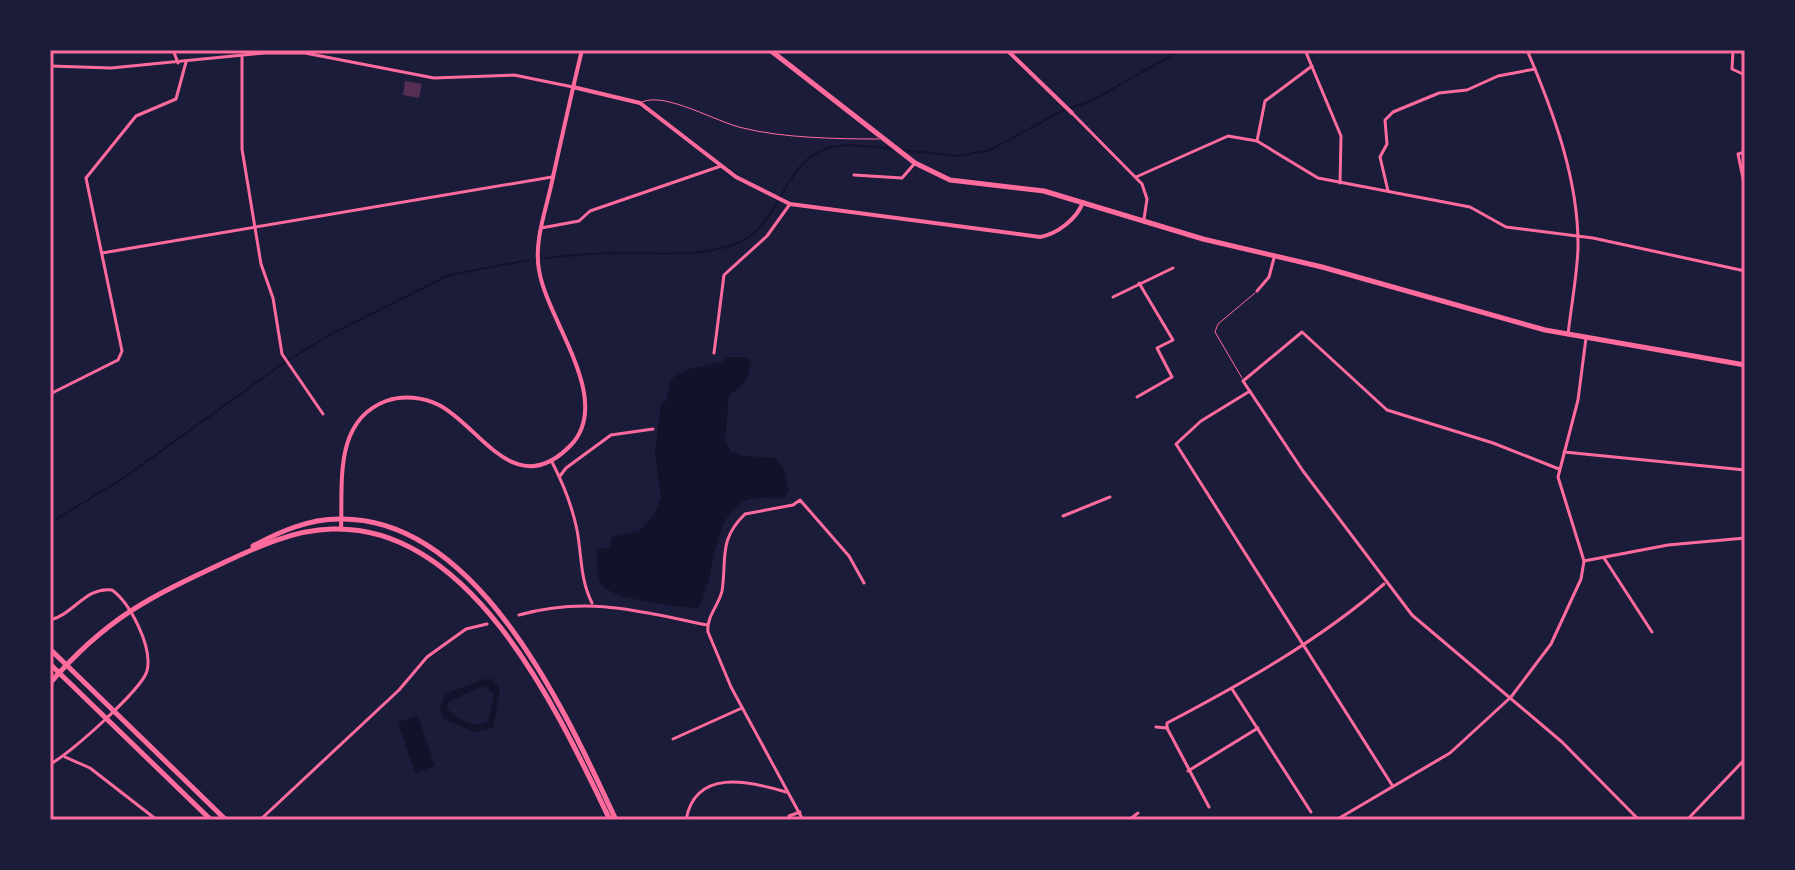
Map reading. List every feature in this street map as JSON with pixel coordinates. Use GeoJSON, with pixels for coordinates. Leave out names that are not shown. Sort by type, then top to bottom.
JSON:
{"type":"FeatureCollection","features":[{"type":"Feature","properties":{"kind":"highway"},"geometry":{"type":"LineString","coordinates":[[770,50],[915,163],[950,180],[1044,191],[1274,258],[1322,267],[1568,335],[1745,365]]}},
{"type":"Feature","properties":{"kind":"highway"},"geometry":{"type":"LineString","coordinates":[[50,682],[74,655],[129,610],[280,532],[342,518],[383,527],[430,547],[455,566],[518,636],[562,707],[616,820]]}},
{"type":"Feature","properties":{"kind":"highway"},"geometry":{"type":"LineString","coordinates":[[199,574],[289,536],[341,529],[377,534],[425,556],[485,609],[548,698],[610,820]]}},
{"type":"Feature","properties":{"kind":"highway"},"geometry":{"type":"LineString","coordinates":[[50,649],[226,820]]}},
{"type":"Feature","properties":{"kind":"highway"},"geometry":{"type":"LineString","coordinates":[[50,664],[211,820]]}},
{"type":"Feature","properties":{"kind":"street"},"geometry":{"type":"LineString","coordinates":[[173,50],[178,63]]}},
{"type":"Feature","properties":{"kind":"street"},"geometry":{"type":"LineString","coordinates":[[341,529],[347,441],[365,413],[388,400],[413,398],[440,406],[485,447],[506,459],[529,464],[551,460],[580,433],[587,402],[541,281],[537,256],[582,50]]}},
{"type":"Feature","properties":{"kind":"street"},"geometry":{"type":"LineString","coordinates":[[1007,50],[1136,177],[1147,199],[1144,219]]}},
{"type":"Feature","properties":{"kind":"street"},"geometry":{"type":"LineString","coordinates":[[1305,50],[1341,136],[1340,183]]}},
{"type":"Feature","properties":{"kind":"street"},"geometry":{"type":"LineString","coordinates":[[1527,50],[1561,137],[1577,237],[1568,335]]}},
{"type":"Feature","properties":{"kind":"street"},"geometry":{"type":"LineString","coordinates":[[1733,50],[1732,69],[1745,75]]}},
{"type":"Feature","properties":{"kind":"street"},"geometry":{"type":"LineString","coordinates":[[50,66],[111,68],[305,53],[434,78],[514,75],[640,103],[721,166],[787,203],[1040,237],[1053,233],[1071,220],[1083,202]]}},
{"type":"Feature","properties":{"kind":"street"},"geometry":{"type":"LineString","coordinates":[[242,56],[242,149],[261,264],[273,298],[283,358],[323,414]]}},
{"type":"Feature","properties":{"kind":"street"},"geometry":{"type":"LineString","coordinates":[[50,394],[118,360],[122,351],[86,178],[136,116],[176,99],[186,62]]}},
{"type":"Feature","properties":{"kind":"street"},"geometry":{"type":"LineString","coordinates":[[1257,141],[1265,101],[1312,66]]}},
{"type":"Feature","properties":{"kind":"street"},"geometry":{"type":"LineString","coordinates":[[1388,191],[1380,157],[1387,144],[1385,120],[1393,112],[1439,93],[1467,90],[1498,76],[1535,69]]}},
{"type":"Feature","properties":{"kind":"street"},"geometry":{"type":"LineString","coordinates":[[1136,177],[1228,136],[1257,141],[1318,178],[1470,207],[1506,227],[1705,260],[1745,271]]}},
{"type":"Feature","properties":{"kind":"street"},"geometry":{"type":"LineString","coordinates":[[1745,152],[1738,154],[1745,188]]}},
{"type":"Feature","properties":{"kind":"street"},"geometry":{"type":"LineString","coordinates":[[854,175],[902,178],[915,163]]}},
{"type":"Feature","properties":{"kind":"street"},"geometry":{"type":"LineString","coordinates":[[541,228],[579,221],[590,211],[721,166]]}},
{"type":"Feature","properties":{"kind":"street"},"geometry":{"type":"LineString","coordinates":[[102,253],[553,177]]}},
{"type":"Feature","properties":{"kind":"street"},"geometry":{"type":"LineString","coordinates":[[714,353],[724,275],[767,236],[787,203]]}},
{"type":"Feature","properties":{"kind":"street"},"geometry":{"type":"LineString","coordinates":[[1257,291],[1269,277],[1274,258]]}},
{"type":"Feature","properties":{"kind":"street"},"geometry":{"type":"LineString","coordinates":[[1113,297],[1173,268]]}},
{"type":"Feature","properties":{"kind":"street"},"geometry":{"type":"LineString","coordinates":[[1137,397],[1172,377],[1157,348],[1173,340],[1139,283]]}},
{"type":"Feature","properties":{"kind":"street"},"geometry":{"type":"LineString","coordinates":[[1559,469],[1493,443],[1387,410],[1302,332],[1243,381],[1385,583],[1414,618],[1562,742],[1639,820]]}},
{"type":"Feature","properties":{"kind":"street"},"geometry":{"type":"LineString","coordinates":[[1336,820],[1450,753],[1511,697],[1551,644],[1581,579],[1584,561],[1558,485],[1559,469],[1578,400],[1586,338]]}},
{"type":"Feature","properties":{"kind":"street"},"geometry":{"type":"LineString","coordinates":[[1250,391],[1214,412],[1176,444],[1392,785]]}},
{"type":"Feature","properties":{"kind":"street"},"geometry":{"type":"LineString","coordinates":[[560,476],[566,468],[611,435],[653,429]]}},
{"type":"Feature","properties":{"kind":"street"},"geometry":{"type":"LineString","coordinates":[[1564,452],[1745,470]]}},
{"type":"Feature","properties":{"kind":"street"},"geometry":{"type":"LineString","coordinates":[[551,460],[560,476],[577,532],[580,572],[592,603]]}},
{"type":"Feature","properties":{"kind":"street"},"geometry":{"type":"LineString","coordinates":[[1063,516],[1110,497]]}},
{"type":"Feature","properties":{"kind":"street"},"geometry":{"type":"LineString","coordinates":[[803,820],[742,708],[707,625],[722,592],[726,543],[739,520],[752,510],[781,508],[800,500],[841,545],[864,583]]}},
{"type":"Feature","properties":{"kind":"street"},"geometry":{"type":"LineString","coordinates":[[1584,561],[1668,545],[1745,538]]}},
{"type":"Feature","properties":{"kind":"street"},"geometry":{"type":"LineString","coordinates":[[1604,558],[1652,632]]}},
{"type":"Feature","properties":{"kind":"street"},"geometry":{"type":"LineString","coordinates":[[1209,807],[1188,771],[1167,723],[1232,689],[1354,610],[1385,583]]}},
{"type":"Feature","properties":{"kind":"street"},"geometry":{"type":"LineString","coordinates":[[50,620],[60,618],[93,591],[104,588],[123,598],[147,656],[147,673],[137,685],[78,746],[50,764]]}},
{"type":"Feature","properties":{"kind":"street"},"geometry":{"type":"LineString","coordinates":[[519,615],[549,607],[592,603],[707,625]]}},
{"type":"Feature","properties":{"kind":"street"},"geometry":{"type":"LineString","coordinates":[[260,820],[399,690],[427,657],[466,629],[487,624]]}},
{"type":"Feature","properties":{"kind":"street"},"geometry":{"type":"LineString","coordinates":[[1232,689],[1311,812]]}},
{"type":"Feature","properties":{"kind":"street"},"geometry":{"type":"LineString","coordinates":[[673,739],[742,708]]}},
{"type":"Feature","properties":{"kind":"street"},"geometry":{"type":"LineString","coordinates":[[1156,727],[1167,728]]}},
{"type":"Feature","properties":{"kind":"street"},"geometry":{"type":"LineString","coordinates":[[1188,771],[1258,728]]}},
{"type":"Feature","properties":{"kind":"street"},"geometry":{"type":"LineString","coordinates":[[65,757],[90,768],[157,820]]}},
{"type":"Feature","properties":{"kind":"street"},"geometry":{"type":"LineString","coordinates":[[1687,820],[1745,759]]}},
{"type":"Feature","properties":{"kind":"street"},"geometry":{"type":"LineString","coordinates":[[686,820],[692,801],[709,785],[746,781],[786,792]]}},
{"type":"Feature","properties":{"kind":"street"},"geometry":{"type":"LineString","coordinates":[[790,820],[789,816],[800,812]]}},
{"type":"Feature","properties":{"kind":"street"},"geometry":{"type":"LineString","coordinates":[[1129,820],[1138,813]]}},
{"type":"Feature","properties":{"kind":"lane"},"geometry":{"type":"LineString","coordinates":[[640,103],[648,99],[661,101],[742,128],[857,140],[881,137]]}},
{"type":"Feature","properties":{"kind":"lane"},"geometry":{"type":"LineString","coordinates":[[1243,381],[1215,332],[1218,324],[1257,291]]}},
{"type":"Feature","properties":{"kind":"shaded area"},"geometry":{"type":"Polygon","coordinates":[[[724,357],[747,357],[751,364],[746,381],[729,396],[725,439],[731,452],[776,458],[784,470],[789,491],[783,498],[751,499],[738,505],[728,516],[698,608],[649,602],[611,592],[599,579],[598,550],[610,547],[612,537],[639,531],[653,516],[661,498],[655,452],[661,403],[666,401],[671,379],[686,370],[724,361],[724,357]]]}},
{"type":"Feature","properties":{"kind":"shaded area"},"geometry":{"type":"Polygon","coordinates":[[[492,679],[500,690],[493,728],[476,732],[445,720],[440,710],[445,694],[492,679]],[[483,686],[448,702],[447,708],[466,722],[483,724],[488,722],[494,694],[483,686]]]}},
{"type":"Feature","properties":{"kind":"shaded area"},"geometry":{"type":"Polygon","coordinates":[[[418,716],[435,766],[415,773],[398,722],[418,716]]]}},
{"type":"Feature","properties":{"kind":"building"},"geometry":{"type":"Polygon","coordinates":[[[405,81],[422,84],[419,98],[403,95],[405,81]]]}},
{"type":"Feature","properties":{"kind":"waterway"},"geometry":{"type":"LineString","coordinates":[[900,150],[959,156],[990,150],[1062,111],[1091,101],[1181,50]]}},
{"type":"Feature","properties":{"kind":"waterway"},"geometry":{"type":"LineString","coordinates":[[545,258],[605,253],[694,253],[735,244],[751,236],[763,224],[791,179],[815,154],[847,145],[893,149]]}},
{"type":"Feature","properties":{"kind":"waterway"},"geometry":{"type":"LineString","coordinates":[[50,523],[122,479],[282,364],[326,337],[449,275],[529,260]]}}]}
